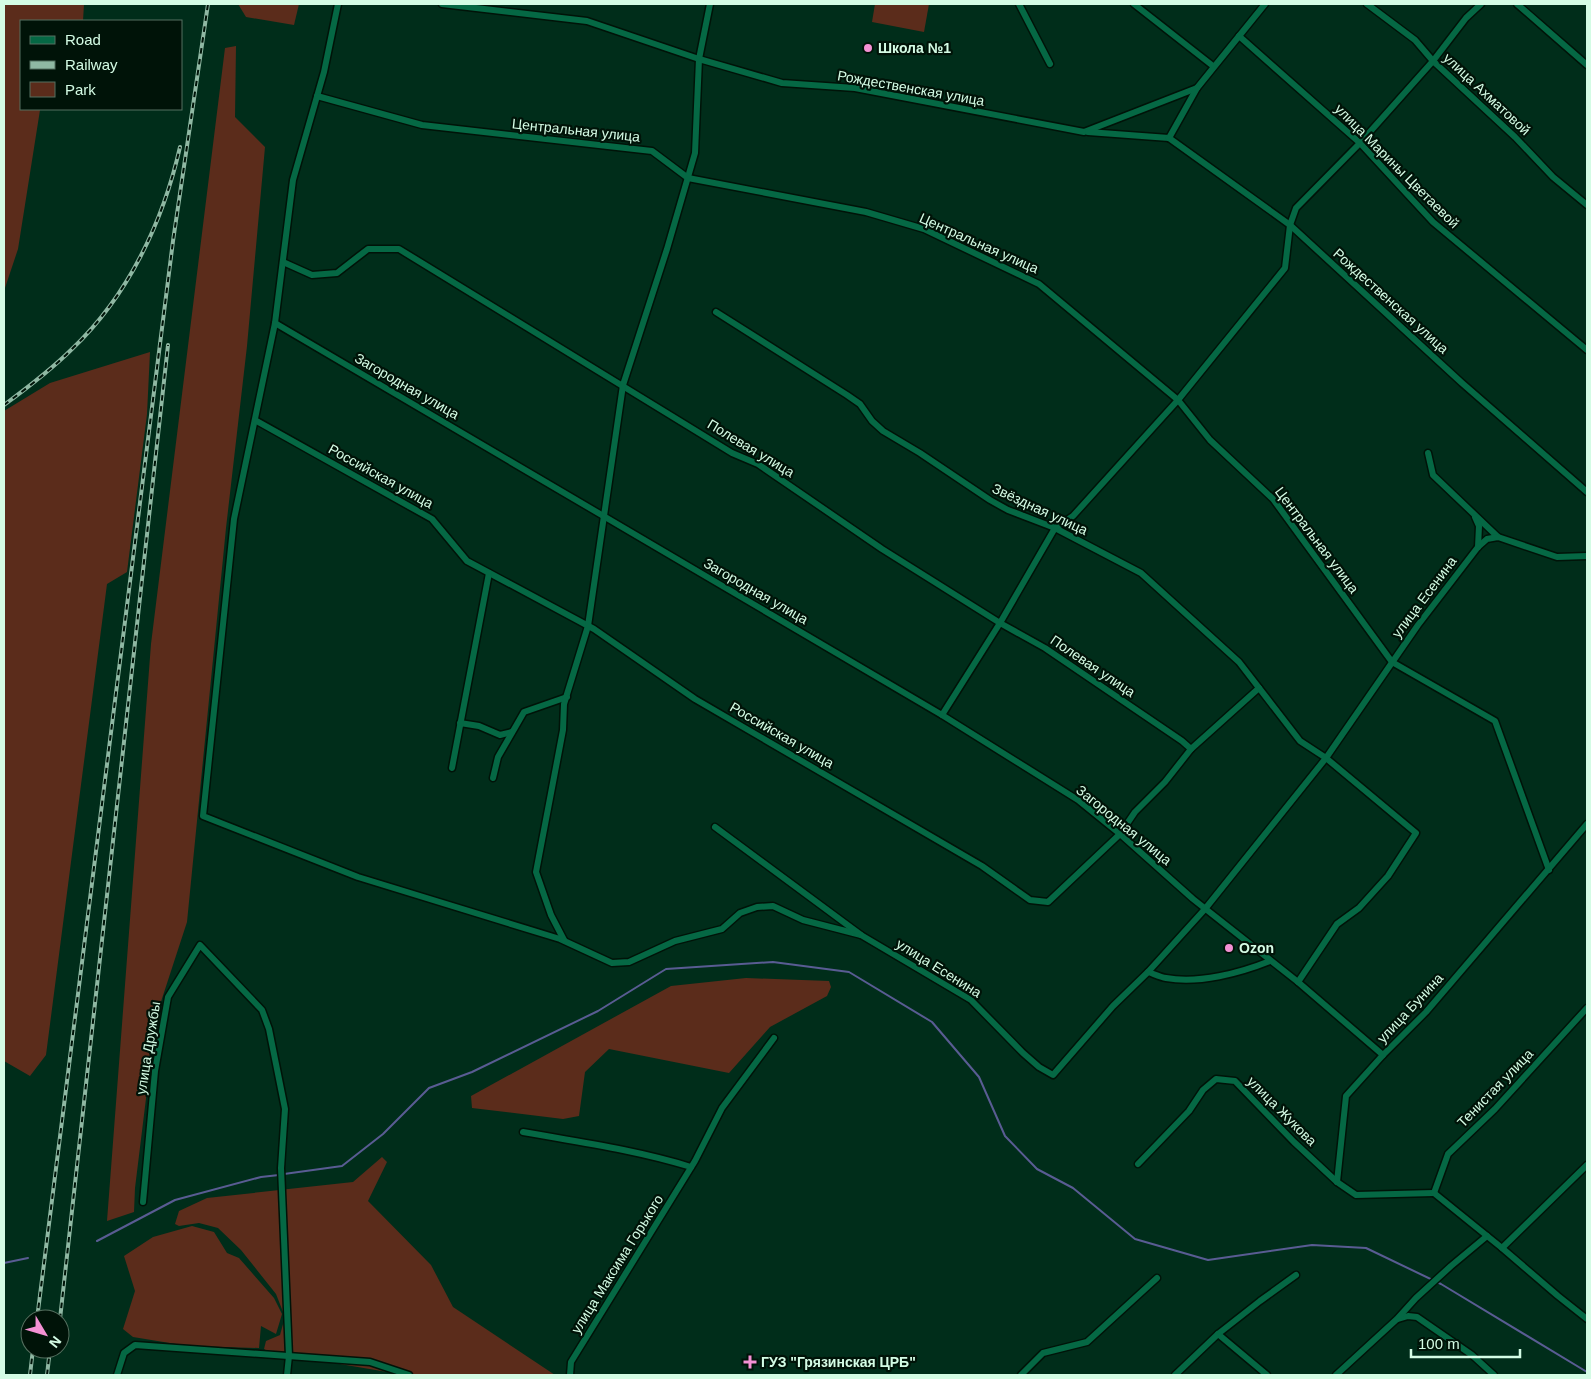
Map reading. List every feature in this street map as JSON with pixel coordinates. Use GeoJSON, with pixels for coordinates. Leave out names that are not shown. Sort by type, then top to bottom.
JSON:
{"type":"FeatureCollection","features":[{"type":"Feature","properties":{"kind":"street"},"geometry":{"type":"LineString","coordinates":[[338,4],[324,72],[293,180],[275,323],[234,520],[203,816],[358,877],[565,941],[612,963],[629,962],[675,941],[722,929],[740,913],[757,906],[773,906],[803,920],[861,935]]}},
{"type":"Feature","properties":{"kind":"street","name":"Рождественская улица"},"geometry":{"type":"LineString","coordinates":[[442,4],[587,21],[699,59],[782,83],[855,88],[1084,132],[1169,138],[1290,225],[1462,383],[1587,492]]}},
{"type":"Feature","properties":{"kind":"street"},"geometry":{"type":"LineString","coordinates":[[565,941],[552,915],[536,872],[561,739],[564,704],[588,626],[622,385],[667,249],[695,153],[699,59],[710,4]]}},
{"type":"Feature","properties":{"kind":"street"},"geometry":{"type":"LineString","coordinates":[[1019,4],[1050,64]]}},
{"type":"Feature","properties":{"kind":"street"},"geometry":{"type":"LineString","coordinates":[[1134,4],[1213,66]]}},
{"type":"Feature","properties":{"kind":"street"},"geometry":{"type":"LineString","coordinates":[[1169,138],[1197,88],[1265,4]]}},
{"type":"Feature","properties":{"kind":"street","name":"улица Ахматовой"},"geometry":{"type":"LineString","coordinates":[[1367,4],[1415,40],[1433,60],[1515,137],[1552,177],[1587,206]]}},
{"type":"Feature","properties":{"kind":"street"},"geometry":{"type":"LineString","coordinates":[[942,715],[1000,623],[1055,528],[1074,516],[1178,400],[1285,268],[1290,225],[1296,208],[1360,143],[1433,60],[1466,18],[1481,4]]}},
{"type":"Feature","properties":{"kind":"street"},"geometry":{"type":"LineString","coordinates":[[1517,4],[1587,65]]}},
{"type":"Feature","properties":{"kind":"street","name":"улица Марины Цветаевой"},"geometry":{"type":"LineString","coordinates":[[1238,36],[1360,143],[1433,222],[1587,350]]}},
{"type":"Feature","properties":{"kind":"street"},"geometry":{"type":"LineString","coordinates":[[1084,132],[1197,88]]}},
{"type":"Feature","properties":{"kind":"street","name":"Центральная улица"},"geometry":{"type":"LineString","coordinates":[[317,96],[422,125],[652,151],[688,178],[866,212],[924,229],[1039,284],[1178,400],[1210,440],[1273,499],[1392,662]]}},
{"type":"Feature","properties":{"kind":"street","name":"Полевая улица"},"geometry":{"type":"LineString","coordinates":[[282,262],[312,275],[337,273],[368,249],[399,249],[732,453],[758,464],[882,549],[1000,623],[1045,648],[1191,749]]}},
{"type":"Feature","properties":{"kind":"street","name":"Звёздная улица"},"geometry":{"type":"LineString","coordinates":[[716,312],[770,344],[854,399],[882,431],[920,453],[972,489],[1008,510],[1055,528],[1141,572],[1239,662],[1300,741],[1326,758]]}},
{"type":"Feature","properties":{"kind":"street","name":"Загородная улица"},"geometry":{"type":"LineString","coordinates":[[275,323],[942,715],[1078,800],[1120,834],[1205,909]]}},
{"type":"Feature","properties":{"kind":"street","name":"Российская улица"},"geometry":{"type":"LineString","coordinates":[[254,420],[432,519],[467,561],[588,626],[695,698],[982,866],[1030,900],[1048,902],[1120,834],[1135,812],[1166,782],[1191,749],[1259,688]]}},
{"type":"Feature","properties":{"kind":"street"},"geometry":{"type":"LineString","coordinates":[[1428,453],[1432,475],[1498,537],[1557,557],[1587,556]]}},
{"type":"Feature","properties":{"kind":"street"},"geometry":{"type":"LineString","coordinates":[[1474,513],[1479,526],[1478,547]]}},
{"type":"Feature","properties":{"kind":"street","name":"улица Есенина"},"geometry":{"type":"LineString","coordinates":[[715,827],[861,935],[971,1000],[1023,1053],[1052,1075],[1113,1006],[1148,972],[1205,909],[1326,758],[1418,625],[1478,547],[1487,539],[1498,537]]}},
{"type":"Feature","properties":{"kind":"street"},"geometry":{"type":"LineString","coordinates":[[452,768],[489,573]]}},
{"type":"Feature","properties":{"kind":"street"},"geometry":{"type":"LineString","coordinates":[[1392,662],[1495,721],[1549,870]]}},
{"type":"Feature","properties":{"kind":"street"},"geometry":{"type":"LineString","coordinates":[[493,778],[498,757],[524,712],[567,697]]}},
{"type":"Feature","properties":{"kind":"street"},"geometry":{"type":"LineString","coordinates":[[460,723],[479,726],[500,735],[512,732]]}},
{"type":"Feature","properties":{"kind":"street"},"geometry":{"type":"LineString","coordinates":[[1298,982],[1337,924],[1359,908],[1388,876],[1416,834],[1326,758]]}},
{"type":"Feature","properties":{"kind":"street","name":"улица Бунина"},"geometry":{"type":"LineString","coordinates":[[1337,1182],[1346,1096],[1426,1012],[1587,824]]}},
{"type":"Feature","properties":{"kind":"street"},"geometry":{"type":"LineString","coordinates":[[1205,909],[1298,982],[1383,1055]]}},
{"type":"Feature","properties":{"kind":"street","name":"улица Дружбы"},"geometry":{"type":"LineString","coordinates":[[143,1202],[155,1071],[168,998],[200,945],[262,1010],[269,1029],[285,1109],[281,1183],[289,1356]]}},
{"type":"Feature","properties":{"kind":"street"},"geometry":{"type":"LineString","coordinates":[[1148,972],[1167,978],[1204,979],[1252,969],[1270,961]]}},
{"type":"Feature","properties":{"kind":"street","name":"Тенистая улица"},"geometry":{"type":"LineString","coordinates":[[1434,1193],[1448,1154],[1495,1109],[1587,1008]]}},
{"type":"Feature","properties":{"kind":"street","name":"улица Максима Горького"},"geometry":{"type":"LineString","coordinates":[[570,1375],[571,1362],[691,1168],[722,1108],[774,1038]]}},
{"type":"Feature","properties":{"kind":"street","name":"улица Жукова"},"geometry":{"type":"LineString","coordinates":[[1138,1164],[1188,1111],[1203,1090],[1216,1079],[1234,1081],[1294,1142],[1337,1182],[1356,1196],[1434,1193]]}},
{"type":"Feature","properties":{"kind":"street"},"geometry":{"type":"LineString","coordinates":[[523,1132],[630,1152],[667,1160],[691,1168]]}},
{"type":"Feature","properties":{"kind":"street"},"geometry":{"type":"LineString","coordinates":[[1502,1248],[1587,1165]]}},
{"type":"Feature","properties":{"kind":"street"},"geometry":{"type":"LineString","coordinates":[[1434,1193],[1587,1319]]}},
{"type":"Feature","properties":{"kind":"street"},"geometry":{"type":"LineString","coordinates":[[1336,1375],[1398,1319],[1416,1298],[1487,1236]]}},
{"type":"Feature","properties":{"kind":"street"},"geometry":{"type":"LineString","coordinates":[[1175,1375],[1218,1334],[1296,1275]]}},
{"type":"Feature","properties":{"kind":"street"},"geometry":{"type":"LineString","coordinates":[[1021,1375],[1043,1353],[1087,1342],[1158,1278]]}},
{"type":"Feature","properties":{"kind":"street"},"geometry":{"type":"LineString","coordinates":[[1398,1319],[1408,1316],[1417,1317],[1472,1355],[1494,1375]]}},
{"type":"Feature","properties":{"kind":"street"},"geometry":{"type":"LineString","coordinates":[[1218,1334],[1267,1375]]}},
{"type":"Feature","properties":{"kind":"street"},"geometry":{"type":"LineString","coordinates":[[117,1375],[124,1353],[135,1346],[370,1362],[409,1375]]}},
{"type":"Feature","properties":{"kind":"street"},"geometry":{"type":"LineString","coordinates":[[287,1375],[289,1356]]}},
{"type":"Feature","properties":{"kind":"green space"},"geometry":{"type":"Polygon","coordinates":[[[4,4],[84,4],[83,20],[20,20],[20,110],[40,110],[18,249],[4,291],[4,4]]]}},
{"type":"Feature","properties":{"kind":"green space"},"geometry":{"type":"Polygon","coordinates":[[[238,4],[299,4],[294,25],[246,17],[238,4]]]}},
{"type":"Feature","properties":{"kind":"green space"},"geometry":{"type":"Polygon","coordinates":[[[875,4],[929,4],[924,32],[872,22],[875,4]]]}},
{"type":"Feature","properties":{"kind":"green space"},"geometry":{"type":"Polygon","coordinates":[[[236,46],[235,117],[265,147],[247,346],[226,528],[187,922],[156,1017],[135,1188],[134,1212],[107,1221],[151,644],[225,48],[236,46]]]}},
{"type":"Feature","properties":{"kind":"green space"},"geometry":{"type":"Polygon","coordinates":[[[150,352],[147,414],[127,572],[107,584],[46,1055],[30,1076],[4,1061],[4,411],[50,383],[150,352]]]}},
{"type":"Feature","properties":{"kind":"green space"},"geometry":{"type":"Polygon","coordinates":[[[746,978],[829,981],[831,987],[827,996],[770,1027],[729,1073],[609,1049],[585,1072],[579,1116],[563,1119],[472,1108],[471,1096],[671,986],[746,978]]]}},
{"type":"Feature","properties":{"kind":"green space"},"geometry":{"type":"Polygon","coordinates":[[[382,1157],[387,1162],[368,1201],[431,1265],[453,1307],[555,1375],[405,1375],[269,1352],[264,1349],[266,1341],[280,1335],[285,1317],[276,1294],[241,1250],[218,1228],[199,1223],[179,1226],[175,1224],[179,1211],[207,1198],[353,1182],[382,1157]]]}},
{"type":"Feature","properties":{"kind":"green space"},"geometry":{"type":"Polygon","coordinates":[[[192,1226],[214,1232],[227,1253],[239,1258],[274,1298],[282,1314],[276,1334],[261,1326],[259,1348],[188,1346],[133,1337],[123,1329],[135,1291],[124,1256],[153,1237],[192,1226]]]}},
{"type":"Feature","properties":{"kind":"waterway"},"geometry":{"type":"LineString","coordinates":[[284,1174],[342,1166],[383,1134],[429,1088],[472,1072],[598,1011],[666,969],[773,962],[849,972],[932,1022],[979,1077],[1005,1136],[1037,1169],[1073,1188],[1135,1239],[1208,1260],[1312,1245],[1366,1248],[1441,1284],[1587,1372]]}},
{"type":"Feature","properties":{"kind":"waterway"},"geometry":{"type":"LineString","coordinates":[[97,1241],[175,1200],[261,1177],[279,1175]]}},
{"type":"Feature","properties":{"kind":"waterway"},"geometry":{"type":"LineString","coordinates":[[4,1263],[28,1258]]}},
{"type":"Feature","properties":{"kind":"railway"},"geometry":{"type":"LineString","coordinates":[[38,1309],[173,241],[208,4]]}},
{"type":"Feature","properties":{"kind":"railway"},"geometry":{"type":"LineString","coordinates":[[4,405],[64,357],[110,306],[141,256],[153,230],[164,203],[180,147]]}},
{"type":"Feature","properties":{"kind":"railway"},"geometry":{"type":"LineString","coordinates":[[61,1309],[168,345]]}},
{"type":"Feature","properties":{"kind":"railway"},"geometry":{"type":"LineString","coordinates":[[30,1375],[32,1359]]}},
{"type":"Feature","properties":{"kind":"railway"},"geometry":{"type":"LineString","coordinates":[[47,1375],[49,1359]]}},
{"type":"Feature","properties":{"kind":"place","name":"Школа №1"},"geometry":{"type":"Point","coordinates":[868,48]}},
{"type":"Feature","properties":{"kind":"place","name":"Ozon"},"geometry":{"type":"Point","coordinates":[1229,948]}},
{"type":"Feature","properties":{"kind":"place","name":"ГУЗ \"Грязинская ЦРБ\""},"geometry":{"type":"Point","coordinates":[750,1362]}}]}
